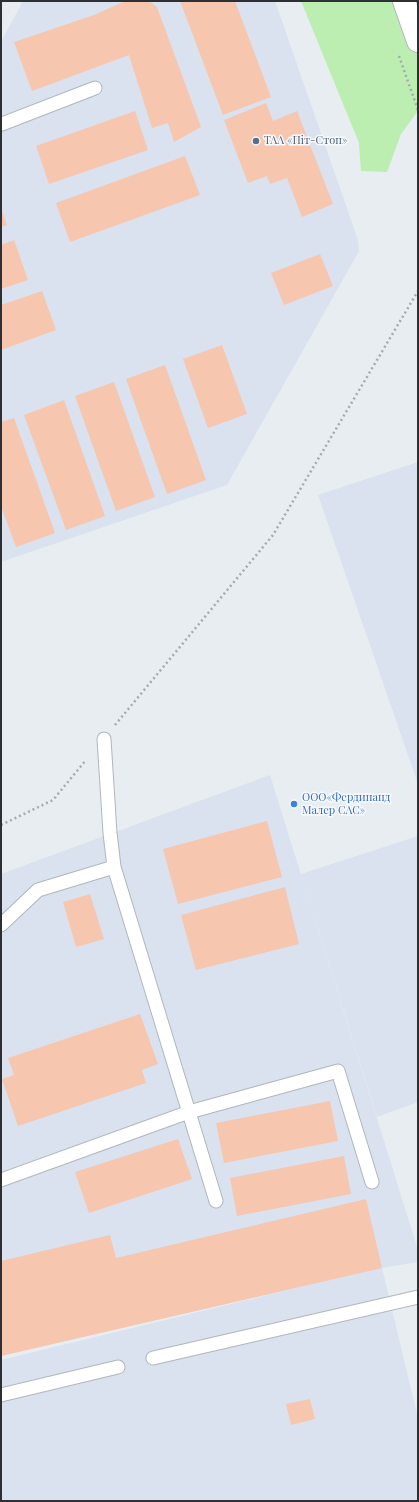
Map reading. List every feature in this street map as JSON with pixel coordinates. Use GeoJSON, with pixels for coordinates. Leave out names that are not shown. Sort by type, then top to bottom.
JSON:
{"type":"FeatureCollection","features":[{"type":"Feature","properties":{"kind":"street"},"geometry":{"type":"LineString","coordinates":[[404,1],[418,41]]}},
{"type":"Feature","properties":{"kind":"lane"},"geometry":{"type":"LineString","coordinates":[[2,124],[95,88]]}},
{"type":"Feature","properties":{"kind":"lane"},"geometry":{"type":"LineString","coordinates":[[104,739],[110,832],[114,867],[216,1201]]}},
{"type":"Feature","properties":{"kind":"lane"},"geometry":{"type":"LineString","coordinates":[[1,925],[38,890],[114,867]]}},
{"type":"Feature","properties":{"kind":"lane"},"geometry":{"type":"LineString","coordinates":[[1,1180],[189,1112],[338,1071],[372,1182]]}},
{"type":"Feature","properties":{"kind":"lane"},"geometry":{"type":"LineString","coordinates":[[153,1358],[418,1297]]}},
{"type":"Feature","properties":{"kind":"lane"},"geometry":{"type":"LineString","coordinates":[[1,1395],[118,1367]]}},
{"type":"Feature","properties":{"kind":"path"},"geometry":{"type":"LineString","coordinates":[[1,824],[53,800],[273,535],[418,291]]}},
{"type":"Feature","properties":{"kind":"shaded area"},"geometry":{"type":"Polygon","coordinates":[[[23,1],[275,1],[358,240],[359,251],[227,485],[1,562],[1,42],[23,1]]]}},
{"type":"Feature","properties":{"kind":"shaded area"},"geometry":{"type":"Polygon","coordinates":[[[418,462],[418,784],[318,495],[418,462]]]}},
{"type":"Feature","properties":{"kind":"shaded area"},"geometry":{"type":"Polygon","coordinates":[[[270,775],[418,1250],[418,1262],[382,1268],[418,1418],[418,1501],[1,1501],[1,1360],[317,1283],[1,1356],[1,874],[270,775]]]}},
{"type":"Feature","properties":{"kind":"shaded area"},"geometry":{"type":"Polygon","coordinates":[[[418,836],[418,1102],[377,1117],[301,874],[418,836]]]}},
{"type":"Feature","properties":{"kind":"green space"},"geometry":{"type":"Polygon","coordinates":[[[301,1],[418,1],[418,111],[401,134],[387,172],[361,171],[359,143],[301,1]]]}},
{"type":"Feature","properties":{"kind":"building"},"geometry":{"type":"Polygon","coordinates":[[[125,1],[149,1],[157,7],[201,127],[174,142],[168,123],[152,128],[129,55],[32,91],[14,42],[94,15],[125,1]]]}},
{"type":"Feature","properties":{"kind":"building"},"geometry":{"type":"Polygon","coordinates":[[[180,1],[235,1],[271,97],[223,115],[180,1]]]}},
{"type":"Feature","properties":{"kind":"building"},"geometry":{"type":"Polygon","coordinates":[[[266,103],[273,121],[297,111],[333,204],[302,217],[287,178],[270,184],[267,176],[248,183],[224,120],[266,103]]]}},
{"type":"Feature","properties":{"kind":"building"},"geometry":{"type":"Polygon","coordinates":[[[135,111],[148,150],[49,184],[36,146],[135,111]]]}},
{"type":"Feature","properties":{"kind":"building"},"geometry":{"type":"Polygon","coordinates":[[[185,156],[200,195],[70,242],[56,203],[185,156]]]}},
{"type":"Feature","properties":{"kind":"building"},"geometry":{"type":"Polygon","coordinates":[[[1,209],[7,225],[1,227],[1,209]]]}},
{"type":"Feature","properties":{"kind":"building"},"geometry":{"type":"Polygon","coordinates":[[[14,240],[28,280],[1,289],[1,245],[14,240]]]}},
{"type":"Feature","properties":{"kind":"building"},"geometry":{"type":"Polygon","coordinates":[[[320,254],[333,286],[284,305],[271,273],[320,254]]]}},
{"type":"Feature","properties":{"kind":"building"},"geometry":{"type":"Polygon","coordinates":[[[42,291],[56,330],[1,350],[1,305],[42,291]]]}},
{"type":"Feature","properties":{"kind":"building"},"geometry":{"type":"Polygon","coordinates":[[[222,345],[247,414],[208,428],[183,359],[222,345]]]}},
{"type":"Feature","properties":{"kind":"building"},"geometry":{"type":"Polygon","coordinates":[[[165,365],[206,480],[167,494],[126,379],[165,365]]]}},
{"type":"Feature","properties":{"kind":"building"},"geometry":{"type":"Polygon","coordinates":[[[114,382],[155,497],[116,511],[75,396],[114,382]]]}},
{"type":"Feature","properties":{"kind":"building"},"geometry":{"type":"Polygon","coordinates":[[[64,400],[105,516],[66,530],[24,415],[64,400]]]}},
{"type":"Feature","properties":{"kind":"building"},"geometry":{"type":"Polygon","coordinates":[[[14,418],[55,533],[16,547],[1,506],[1,422],[14,418]]]}},
{"type":"Feature","properties":{"kind":"building"},"geometry":{"type":"Polygon","coordinates":[[[267,821],[282,877],[178,904],[163,849],[267,821]]]}},
{"type":"Feature","properties":{"kind":"building"},"geometry":{"type":"Polygon","coordinates":[[[285,887],[299,944],[196,970],[181,915],[285,887]]]}},
{"type":"Feature","properties":{"kind":"building"},"geometry":{"type":"Polygon","coordinates":[[[90,894],[104,939],[76,947],[63,902],[90,894]]]}},
{"type":"Feature","properties":{"kind":"building"},"geometry":{"type":"Polygon","coordinates":[[[140,1014],[158,1064],[142,1070],[146,1083],[18,1126],[2,1079],[14,1075],[8,1058],[140,1014]]]}},
{"type":"Feature","properties":{"kind":"building"},"geometry":{"type":"Polygon","coordinates":[[[330,1101],[338,1141],[224,1163],[216,1123],[330,1101]]]}},
{"type":"Feature","properties":{"kind":"building"},"geometry":{"type":"Polygon","coordinates":[[[178,1139],[192,1179],[89,1213],[75,1172],[178,1139]]]}},
{"type":"Feature","properties":{"kind":"building"},"geometry":{"type":"Polygon","coordinates":[[[344,1156],[351,1194],[237,1216],[230,1178],[344,1156]]]}},
{"type":"Feature","properties":{"kind":"building"},"geometry":{"type":"Polygon","coordinates":[[[366,1199],[382,1268],[1,1356],[1,1261],[110,1235],[116,1258],[366,1199]]]}},
{"type":"Feature","properties":{"kind":"building"},"geometry":{"type":"Polygon","coordinates":[[[310,1399],[315,1419],[291,1425],[286,1404],[310,1399]]]}},
{"type":"Feature","properties":{"kind":"place","name":"ТАА «Піт-Стоп»"},"geometry":{"type":"Point","coordinates":[256,141]}},
{"type":"Feature","properties":{"kind":"place","name":"ООО«Фердинанд Малер САС»"},"geometry":{"type":"Point","coordinates":[294,804]}}]}
